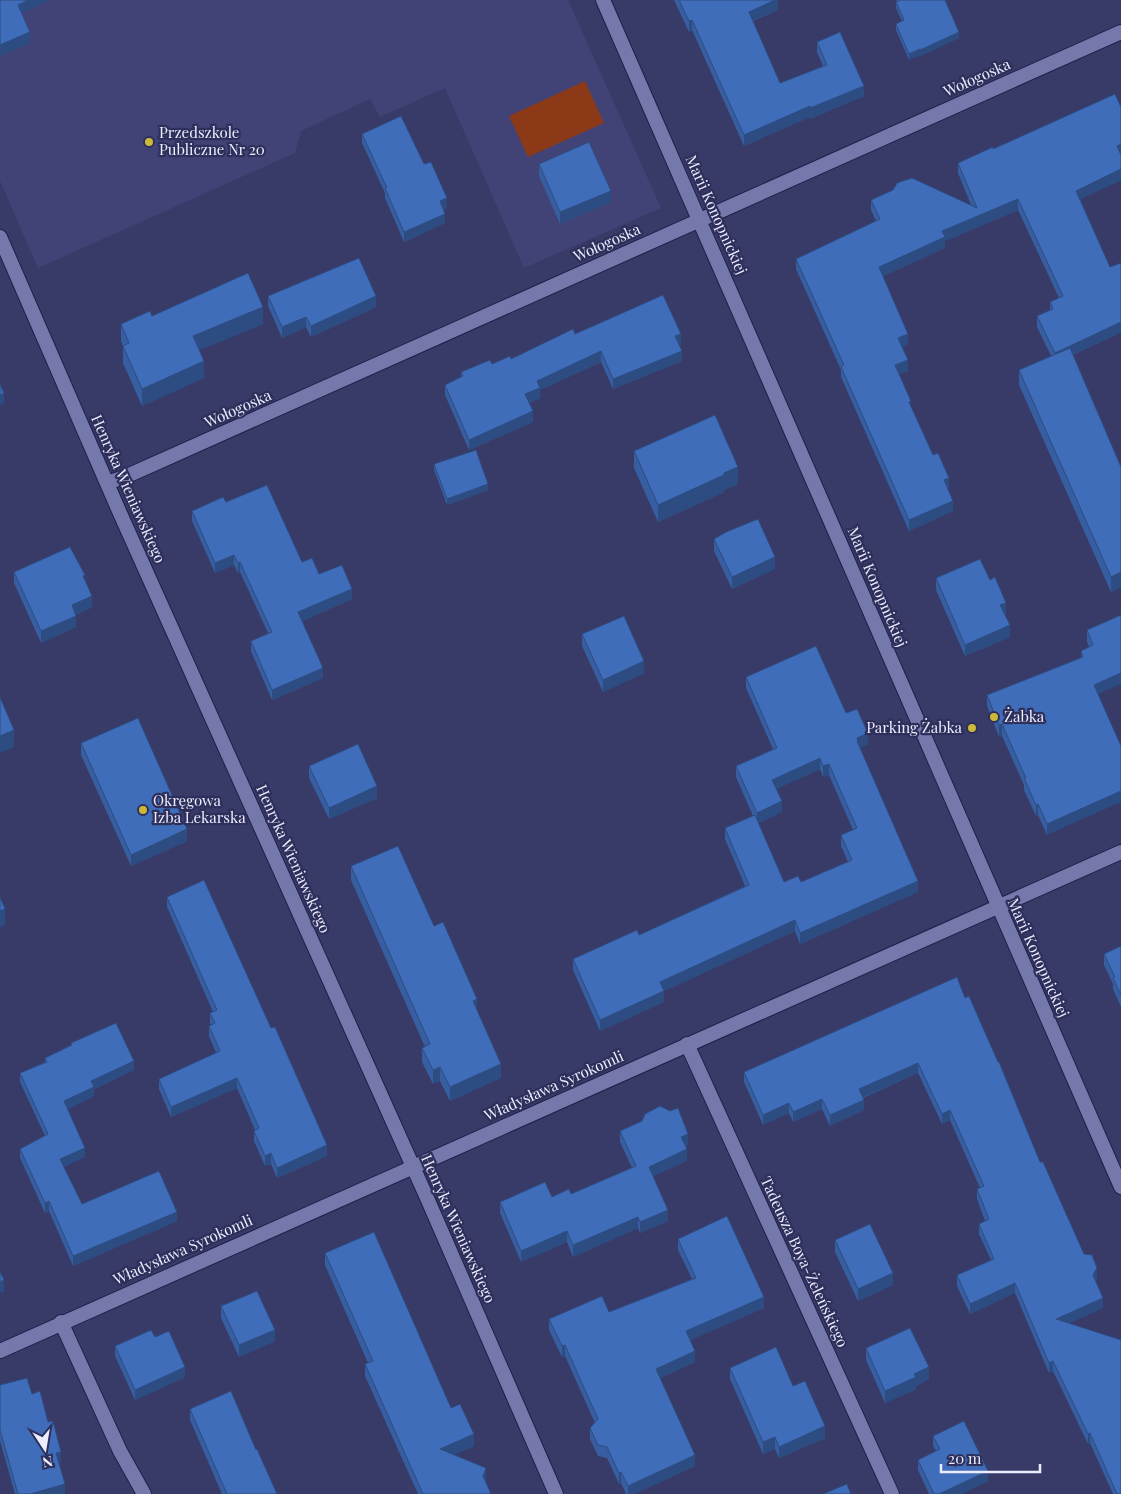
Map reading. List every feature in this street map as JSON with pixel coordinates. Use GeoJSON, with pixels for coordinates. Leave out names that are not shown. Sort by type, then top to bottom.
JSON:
{"type":"FeatureCollection","features":[{"type":"Feature","properties":{"kind":"street","name":"Marii Konopnickiej"},"geometry":{"type":"LineString","coordinates":[[603,0],[1121,1187]]}},
{"type":"Feature","properties":{"kind":"street","name":"Wołogoska"},"geometry":{"type":"LineString","coordinates":[[107,483],[136,472],[1121,32]]}},
{"type":"Feature","properties":{"kind":"street","name":"Henryka Wieniawskiego"},"geometry":{"type":"LineString","coordinates":[[0,237],[107,483],[412,1166],[556,1494]]}},
{"type":"Feature","properties":{"kind":"street","name":"Władysława Syrokomli"},"geometry":{"type":"LineString","coordinates":[[0,1351],[61,1322],[1121,852]]}},
{"type":"Feature","properties":{"kind":"street","name":"Tadeusza Boya-Żeleńskiego"},"geometry":{"type":"LineString","coordinates":[[686,1044],[892,1494]]}},
{"type":"Feature","properties":{"kind":"street"},"geometry":{"type":"LineString","coordinates":[[61,1322],[120,1451],[144,1494]]}},
{"type":"Feature","properties":{"kind":"shaded area"},"geometry":{"type":"Polygon","coordinates":[[[0,0],[568,0],[661,208],[524,268],[445,88],[380,117],[370,99],[301,131],[295,153],[38,268],[0,181],[0,0]]]}},
{"type":"Feature","properties":{"kind":"shaded area"},"geometry":{"type":"Polygon","coordinates":[[[585,81],[604,123],[528,157],[509,116],[585,81]]]}},
{"type":"Feature","properties":{"kind":"building"},"geometry":{"type":"Polygon","coordinates":[[[0,0],[28,0],[18,5],[30,32],[0,45],[0,0]]]}},
{"type":"Feature","properties":{"kind":"building"},"geometry":{"type":"Polygon","coordinates":[[[679,0],[775,0],[749,12],[780,83],[827,65],[817,42],[840,32],[864,86],[810,108],[810,106],[744,135],[692,20],[689,21],[679,0]]]}},
{"type":"Feature","properties":{"kind":"building"},"geometry":{"type":"Polygon","coordinates":[[[899,0],[945,0],[959,32],[909,54],[896,24],[904,20],[896,2],[899,0]]]}},
{"type":"Feature","properties":{"kind":"building"},"geometry":{"type":"Polygon","coordinates":[[[1115,94],[1121,107],[1121,144],[1117,146],[1121,155],[1121,169],[1076,191],[1110,267],[1121,263],[1121,322],[1055,353],[1037,316],[1053,309],[1050,302],[1063,296],[1018,199],[942,231],[945,237],[879,267],[908,334],[898,338],[908,360],[895,365],[933,455],[938,453],[949,478],[944,480],[953,501],[909,520],[841,367],[844,365],[796,259],[880,219],[871,200],[893,190],[897,183],[912,178],[977,208],[958,163],[1115,94]]]}},
{"type":"Feature","properties":{"kind":"building"},"geometry":{"type":"Polygon","coordinates":[[[401,116],[424,164],[431,162],[447,198],[440,201],[445,214],[404,232],[385,188],[387,188],[362,134],[401,116]]]}},
{"type":"Feature","properties":{"kind":"building"},"geometry":{"type":"Polygon","coordinates":[[[589,142],[611,191],[560,212],[539,164],[589,142]]]}},
{"type":"Feature","properties":{"kind":"building"},"geometry":{"type":"Polygon","coordinates":[[[359,258],[376,296],[311,326],[306,317],[282,327],[268,296],[359,258]]]}},
{"type":"Feature","properties":{"kind":"building"},"geometry":{"type":"Polygon","coordinates":[[[248,273],[263,307],[193,336],[204,361],[142,389],[123,346],[129,343],[121,324],[150,311],[152,316],[248,273]]]}},
{"type":"Feature","properties":{"kind":"building"},"geometry":{"type":"Polygon","coordinates":[[[663,295],[681,334],[675,336],[682,351],[613,379],[601,351],[537,381],[540,388],[525,394],[533,411],[469,440],[445,385],[463,376],[461,372],[490,360],[492,364],[510,356],[511,359],[573,329],[575,334],[663,295]]]}},
{"type":"Feature","properties":{"kind":"building"},"geometry":{"type":"Polygon","coordinates":[[[1070,348],[1121,467],[1121,572],[1111,577],[1019,370],[1070,348]]]}},
{"type":"Feature","properties":{"kind":"building"},"geometry":{"type":"Polygon","coordinates":[[[0,384],[4,393],[0,395],[0,384]]]}},
{"type":"Feature","properties":{"kind":"building"},"geometry":{"type":"Polygon","coordinates":[[[715,415],[738,467],[658,505],[634,451],[715,415]]]}},
{"type":"Feature","properties":{"kind":"building"},"geometry":{"type":"Polygon","coordinates":[[[476,450],[488,484],[447,499],[434,464],[476,450]]]}},
{"type":"Feature","properties":{"kind":"building"},"geometry":{"type":"Polygon","coordinates":[[[267,485],[302,562],[312,558],[319,574],[342,565],[352,589],[298,612],[323,668],[272,690],[251,641],[272,632],[240,562],[238,563],[234,555],[215,563],[192,511],[223,497],[226,502],[267,485]]]}},
{"type":"Feature","properties":{"kind":"building"},"geometry":{"type":"Polygon","coordinates":[[[758,519],[775,557],[732,577],[714,539],[758,519]]]}},
{"type":"Feature","properties":{"kind":"building"},"geometry":{"type":"Polygon","coordinates":[[[70,547],[85,575],[83,576],[92,596],[72,605],[76,616],[41,631],[14,572],[70,547]]]}},
{"type":"Feature","properties":{"kind":"building"},"geometry":{"type":"Polygon","coordinates":[[[980,559],[990,580],[995,577],[1006,603],[1000,605],[1010,625],[965,645],[936,578],[980,559]]]}},
{"type":"Feature","properties":{"kind":"building"},"geometry":{"type":"Polygon","coordinates":[[[1121,615],[1121,673],[1094,685],[1121,746],[1121,791],[1047,824],[1038,804],[1036,805],[1002,724],[999,725],[987,695],[1083,657],[1081,651],[1093,645],[1087,630],[1121,615]]]}},
{"type":"Feature","properties":{"kind":"building"},"geometry":{"type":"Polygon","coordinates":[[[624,616],[644,661],[603,680],[582,634],[624,616]]]}},
{"type":"Feature","properties":{"kind":"building"},"geometry":{"type":"Polygon","coordinates":[[[816,646],[846,713],[857,709],[868,733],[857,738],[857,741],[918,881],[800,933],[795,920],[660,982],[664,991],[600,1020],[573,959],[637,930],[639,935],[749,885],[725,828],[755,815],[784,882],[798,876],[801,882],[852,860],[841,835],[857,828],[829,764],[823,766],[820,758],[772,780],[782,801],[757,813],[736,766],[777,748],[746,677],[816,646]]]}},
{"type":"Feature","properties":{"kind":"building"},"geometry":{"type":"Polygon","coordinates":[[[0,697],[14,730],[0,736],[0,697]]]}},
{"type":"Feature","properties":{"kind":"building"},"geometry":{"type":"Polygon","coordinates":[[[138,718],[187,829],[131,855],[81,743],[138,718]]]}},
{"type":"Feature","properties":{"kind":"building"},"geometry":{"type":"Polygon","coordinates":[[[358,744],[377,786],[329,808],[309,766],[358,744]]]}},
{"type":"Feature","properties":{"kind":"building"},"geometry":{"type":"Polygon","coordinates":[[[398,846],[434,926],[443,922],[477,999],[473,1001],[501,1064],[450,1087],[440,1067],[433,1070],[422,1048],[430,1044],[351,866],[398,846]]]}},
{"type":"Feature","properties":{"kind":"building"},"geometry":{"type":"Polygon","coordinates":[[[204,880],[271,1028],[275,1027],[327,1145],[277,1168],[271,1153],[265,1156],[254,1131],[259,1128],[237,1078],[171,1107],[159,1079],[220,1051],[209,1026],[215,1023],[210,1013],[217,1010],[167,897],[204,880]]]}},
{"type":"Feature","properties":{"kind":"building"},"geometry":{"type":"Polygon","coordinates":[[[0,897],[5,909],[0,911],[0,897]]]}},
{"type":"Feature","properties":{"kind":"building"},"geometry":{"type":"Polygon","coordinates":[[[1121,946],[1121,995],[1104,954],[1121,946]]]}},
{"type":"Feature","properties":{"kind":"building"},"geometry":{"type":"Polygon","coordinates":[[[957,977],[965,998],[969,996],[999,1062],[1040,1162],[1043,1162],[1084,1254],[1092,1255],[1097,1268],[1093,1275],[1103,1298],[1056,1319],[1121,1340],[1121,1494],[1117,1494],[1090,1433],[1088,1434],[1053,1361],[1049,1363],[1015,1283],[970,1304],[957,1275],[994,1259],[979,1224],[989,1219],[977,1189],[984,1186],[950,1110],[942,1114],[918,1063],[859,1089],[864,1100],[830,1115],[822,1099],[793,1112],[789,1103],[763,1115],[744,1072],[957,977]]]}},
{"type":"Feature","properties":{"kind":"building"},"geometry":{"type":"Polygon","coordinates":[[[116,1023],[134,1061],[91,1081],[94,1087],[64,1101],[85,1148],[60,1159],[82,1204],[159,1171],[177,1212],[73,1256],[49,1201],[45,1203],[20,1149],[48,1134],[20,1073],[47,1062],[45,1058],[72,1045],[71,1043],[116,1023]]]}},
{"type":"Feature","properties":{"kind":"building"},"geometry":{"type":"Polygon","coordinates":[[[660,1106],[670,1111],[678,1108],[688,1134],[681,1137],[687,1149],[649,1167],[668,1210],[640,1222],[638,1217],[573,1245],[567,1231],[521,1251],[500,1202],[545,1182],[552,1197],[569,1189],[571,1194],[636,1166],[620,1131],[642,1121],[645,1114],[660,1106]]]}},
{"type":"Feature","properties":{"kind":"building"},"geometry":{"type":"Polygon","coordinates":[[[727,1216],[764,1297],[686,1331],[695,1351],[656,1369],[695,1455],[628,1486],[621,1472],[619,1473],[607,1447],[598,1445],[590,1428],[598,1419],[565,1345],[562,1346],[549,1319],[602,1296],[609,1312],[696,1278],[678,1239],[727,1216]]]}},
{"type":"Feature","properties":{"kind":"building"},"geometry":{"type":"Polygon","coordinates":[[[870,1224],[893,1273],[858,1289],[835,1240],[870,1224]]]}},
{"type":"Feature","properties":{"kind":"building"},"geometry":{"type":"Polygon","coordinates":[[[374,1232],[451,1408],[460,1404],[474,1434],[440,1449],[486,1468],[483,1476],[491,1494],[423,1494],[365,1364],[373,1361],[325,1253],[374,1232]]]}},
{"type":"Feature","properties":{"kind":"building"},"geometry":{"type":"Polygon","coordinates":[[[0,1272],[4,1280],[0,1282],[0,1272]]]}},
{"type":"Feature","properties":{"kind":"building"},"geometry":{"type":"Polygon","coordinates":[[[257,1291],[275,1330],[239,1345],[221,1306],[257,1291]]]}},
{"type":"Feature","properties":{"kind":"building"},"geometry":{"type":"Polygon","coordinates":[[[910,1328],[929,1367],[914,1374],[916,1377],[885,1391],[866,1348],[910,1328]]]}},
{"type":"Feature","properties":{"kind":"building"},"geometry":{"type":"Polygon","coordinates":[[[151,1330],[155,1337],[169,1331],[185,1367],[135,1390],[115,1346],[151,1330]]]}},
{"type":"Feature","properties":{"kind":"building"},"geometry":{"type":"Polygon","coordinates":[[[776,1347],[793,1386],[805,1381],[825,1426],[779,1447],[775,1437],[763,1442],[730,1368],[776,1347]]]}},
{"type":"Feature","properties":{"kind":"building"},"geometry":{"type":"Polygon","coordinates":[[[27,1378],[32,1394],[40,1391],[48,1422],[53,1421],[61,1452],[56,1453],[65,1484],[30,1494],[18,1494],[0,1430],[0,1385],[27,1378]]]}},
{"type":"Feature","properties":{"kind":"building"},"geometry":{"type":"Polygon","coordinates":[[[231,1391],[277,1494],[227,1494],[190,1409],[231,1391]]]}},
{"type":"Feature","properties":{"kind":"building"},"geometry":{"type":"Polygon","coordinates":[[[964,1421],[988,1471],[939,1494],[934,1494],[918,1460],[940,1449],[933,1436],[964,1421]]]}},
{"type":"Feature","properties":{"kind":"building"},"geometry":{"type":"Polygon","coordinates":[[[847,1484],[851,1494],[823,1494],[847,1484]]]}},
{"type":"Feature","properties":{"kind":"place","name":"Przedszkole Publiczne Nr 20"},"geometry":{"type":"Point","coordinates":[149,142]}},
{"type":"Feature","properties":{"kind":"place","name":"Żabka"},"geometry":{"type":"Point","coordinates":[994,717]}},
{"type":"Feature","properties":{"kind":"place","name":"Parking Żabka"},"geometry":{"type":"Point","coordinates":[972,728]}},
{"type":"Feature","properties":{"kind":"place","name":"Okręgowa Izba Lekarska"},"geometry":{"type":"Point","coordinates":[143,810]}}]}
